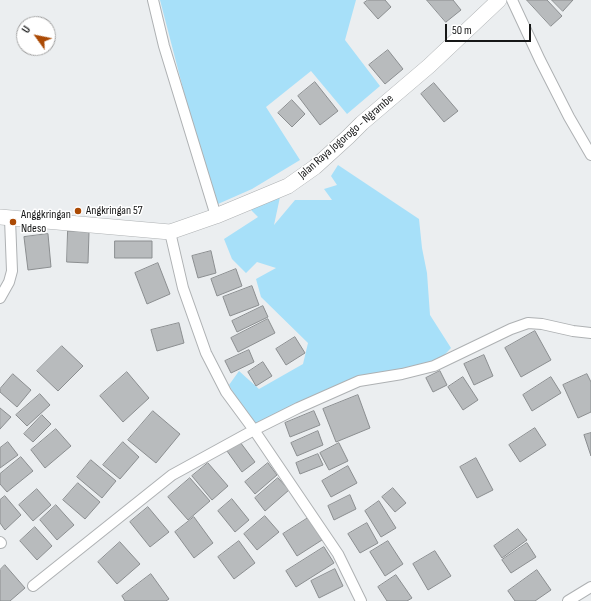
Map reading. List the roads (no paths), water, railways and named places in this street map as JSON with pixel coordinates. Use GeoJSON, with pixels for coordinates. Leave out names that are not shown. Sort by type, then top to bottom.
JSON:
{"type":"FeatureCollection","features":[{"type":"Feature","properties":{"kind":"main road","name":"Jalan Raya Jogorogo - Ngrambe"},"geometry":{"type":"LineString","coordinates":[[5,218],[170,232],[216,216],[288,186],[314,167],[362,123],[429,66],[499,0]]}},
{"type":"Feature","properties":{"kind":"street"},"geometry":{"type":"LineString","coordinates":[[153,0],[164,46],[216,216]]}},
{"type":"Feature","properties":{"kind":"street"},"geometry":{"type":"LineString","coordinates":[[512,0],[569,117],[591,155]]}},
{"type":"Feature","properties":{"kind":"street"},"geometry":{"type":"LineString","coordinates":[[0,298],[9,282],[12,271],[5,218]]}},
{"type":"Feature","properties":{"kind":"street"},"geometry":{"type":"LineString","coordinates":[[170,232],[183,288],[206,353],[226,392],[254,430],[338,554],[362,601]]}},
{"type":"Feature","properties":{"kind":"street"},"geometry":{"type":"LineString","coordinates":[[33,586],[172,475],[254,430],[298,408],[359,381],[402,374],[434,366],[511,329],[528,323],[542,324],[573,331],[591,333]]}},
{"type":"Feature","properties":{"kind":"street"},"geometry":{"type":"LineString","coordinates":[[568,601],[591,587]]}},
{"type":"Feature","properties":{"kind":"place","name":"Angkringan 57"},"geometry":{"type":"Point","coordinates":[78,211]}},
{"type":"Feature","properties":{"kind":"place","name":"Anggkringan Ndeso"},"geometry":{"type":"Point","coordinates":[13,222]}}]}
